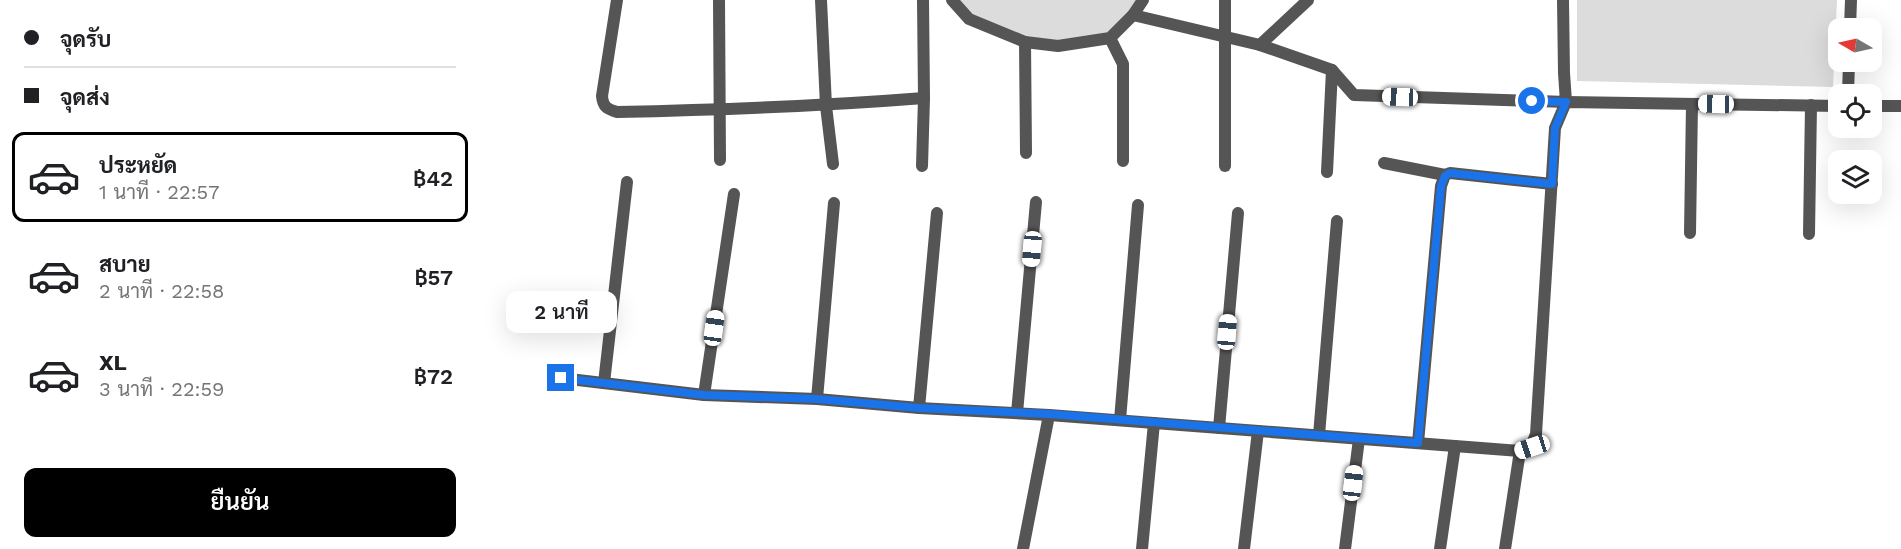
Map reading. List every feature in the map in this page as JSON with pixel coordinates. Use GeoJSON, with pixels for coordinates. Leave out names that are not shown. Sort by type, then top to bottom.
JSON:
{"type":"FeatureCollection","features":[{"type":"Feature","properties":{"kind":"street"},"geometry":{"type":"LineString","coordinates":[[617,0],[602,96],[603,104],[607,109],[617,112],[720,110],[826,106],[924,98]]}},
{"type":"Feature","properties":{"kind":"street"},"geometry":{"type":"LineString","coordinates":[[719,0],[720,160]]}},
{"type":"Feature","properties":{"kind":"street"},"geometry":{"type":"LineString","coordinates":[[821,0],[826,106],[833,164]]}},
{"type":"Feature","properties":{"kind":"street"},"geometry":{"type":"LineString","coordinates":[[922,165],[923,0]]}},
{"type":"Feature","properties":{"kind":"street"},"geometry":{"type":"LineString","coordinates":[[952,0],[969,19],[1024,42],[1058,46],[1110,38],[1143,0]]}},
{"type":"Feature","properties":{"kind":"street"},"geometry":{"type":"LineString","coordinates":[[1225,0],[1225,166]]}},
{"type":"Feature","properties":{"kind":"street"},"geometry":{"type":"LineString","coordinates":[[1260,45],[1308,0]]}},
{"type":"Feature","properties":{"kind":"street"},"geometry":{"type":"LineString","coordinates":[[1505,549],[1526,449],[1536,434],[1555,128],[1566,102],[1563,0]]}},
{"type":"Feature","properties":{"kind":"street"},"geometry":{"type":"LineString","coordinates":[[1850,18],[1851,0]]}},
{"type":"Feature","properties":{"kind":"street"},"geometry":{"type":"LineString","coordinates":[[1132,15],[1226,39],[1260,45],[1332,70],[1354,95],[1566,102],[1828,106]]}},
{"type":"Feature","properties":{"kind":"street"},"geometry":{"type":"LineString","coordinates":[[1110,38],[1123,64],[1123,161]]}},
{"type":"Feature","properties":{"kind":"street"},"geometry":{"type":"LineString","coordinates":[[1024,42],[1026,153]]}},
{"type":"Feature","properties":{"kind":"street"},"geometry":{"type":"LineString","coordinates":[[1327,172],[1332,70]]}},
{"type":"Feature","properties":{"kind":"street"},"geometry":{"type":"LineString","coordinates":[[1690,233],[1692,104]]}},
{"type":"Feature","properties":{"kind":"street"},"geometry":{"type":"LineString","coordinates":[[1809,234],[1811,105]]}},
{"type":"Feature","properties":{"kind":"street"},"geometry":{"type":"LineString","coordinates":[[1882,106],[1901,106]]}},
{"type":"Feature","properties":{"kind":"street"},"geometry":{"type":"LineString","coordinates":[[1384,163],[1445,176]]}},
{"type":"Feature","properties":{"kind":"street"},"geometry":{"type":"LineString","coordinates":[[1418,443],[1441,186],[1445,176],[1450,173],[1552,184]]}},
{"type":"Feature","properties":{"kind":"street"},"geometry":{"type":"LineString","coordinates":[[604,383],[627,182]]}},
{"type":"Feature","properties":{"kind":"street"},"geometry":{"type":"LineString","coordinates":[[704,395],[734,194]]}},
{"type":"Feature","properties":{"kind":"street"},"geometry":{"type":"LineString","coordinates":[[1017,413],[1036,202]]}},
{"type":"Feature","properties":{"kind":"street"},"geometry":{"type":"LineString","coordinates":[[817,399],[834,203]]}},
{"type":"Feature","properties":{"kind":"street"},"geometry":{"type":"LineString","coordinates":[[1120,420],[1138,205]]}},
{"type":"Feature","properties":{"kind":"street"},"geometry":{"type":"LineString","coordinates":[[919,408],[937,213]]}},
{"type":"Feature","properties":{"kind":"street"},"geometry":{"type":"LineString","coordinates":[[1219,428],[1238,213]]}},
{"type":"Feature","properties":{"kind":"street"},"geometry":{"type":"LineString","coordinates":[[1319,435],[1337,221]]}},
{"type":"Feature","properties":{"kind":"street"},"geometry":{"type":"LineString","coordinates":[[561,378],[704,395],[817,399],[919,408],[1049,414],[1359,439],[1526,449]]}},
{"type":"Feature","properties":{"kind":"street"},"geometry":{"type":"LineString","coordinates":[[1023,549],[1049,414]]}},
{"type":"Feature","properties":{"kind":"street"},"geometry":{"type":"LineString","coordinates":[[1142,549],[1154,423]]}},
{"type":"Feature","properties":{"kind":"street"},"geometry":{"type":"LineString","coordinates":[[1244,549],[1258,431]]}},
{"type":"Feature","properties":{"kind":"street"},"geometry":{"type":"LineString","coordinates":[[1345,549],[1359,439]]}},
{"type":"Feature","properties":{"kind":"street"},"geometry":{"type":"LineString","coordinates":[[1440,549],[1455,446]]}},
{"type":"Feature","properties":{"kind":"shaded area"},"geometry":{"type":"Polygon","coordinates":[[[954,0],[1139,0],[1110,38],[1025,42],[969,19],[954,0]]]}},
{"type":"Feature","properties":{"kind":"shaded area"},"geometry":{"type":"Polygon","coordinates":[[[1577,0],[1837,0],[1836,18],[1828,18],[1828,72],[1834,72],[1833,84],[1828,84],[1828,87],[1577,81],[1577,0]]]}},
{"type":"Feature","properties":{"kind":"route"},"geometry":{"type":"LineString","coordinates":[[561,378],[704,395],[817,399],[919,408],[1049,414],[1418,443],[1441,186],[1445,176],[1450,173],[1552,184],[1555,128],[1566,102],[1532,101]]}}]}
